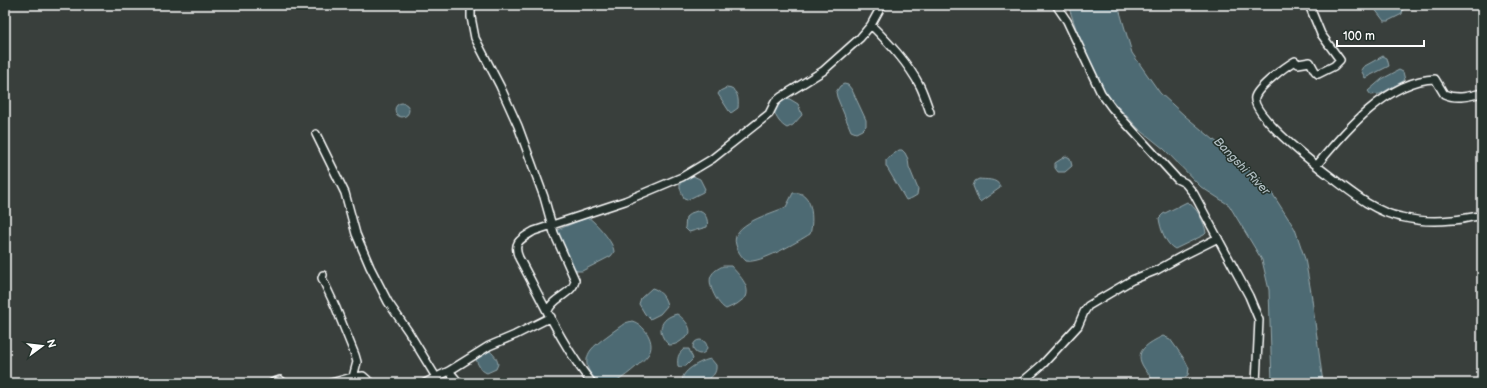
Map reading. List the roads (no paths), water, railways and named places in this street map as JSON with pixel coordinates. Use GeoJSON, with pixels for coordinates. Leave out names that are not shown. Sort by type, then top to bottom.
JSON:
{"type":"FeatureCollection","features":[{"type":"Feature","properties":{"kind":"street"},"geometry":{"type":"LineString","coordinates":[[425,383],[449,371],[489,346],[515,335],[549,314],[551,304],[573,287],[575,280],[552,225],[544,197],[518,126],[500,86],[475,38],[470,17],[471,5]]}},
{"type":"Feature","properties":{"kind":"street"},"geometry":{"type":"LineString","coordinates":[[592,383],[560,334],[519,258],[516,245],[521,239],[534,231],[625,201],[682,177],[712,159],[769,114],[775,102],[781,97],[823,71],[860,38],[871,25],[882,5]]}},
{"type":"Feature","properties":{"kind":"street"},"geometry":{"type":"LineString","coordinates":[[1056,5],[1066,21],[1101,93],[1112,108],[1177,178],[1185,182],[1194,194],[1249,296],[1259,320],[1256,383]]}},
{"type":"Feature","properties":{"kind":"street"},"geometry":{"type":"LineString","coordinates":[[1309,5],[1321,34],[1340,60],[1334,66],[1318,74],[1314,71],[1310,62],[1298,64],[1294,61],[1274,75],[1255,98],[1256,107],[1270,125],[1317,165],[1367,203],[1383,212],[1423,221],[1452,220],[1482,216]]}},
{"type":"Feature","properties":{"kind":"street"},"geometry":{"type":"LineString","coordinates":[[871,25],[903,61],[914,77],[920,86],[930,112]]}},
{"type":"Feature","properties":{"kind":"street"},"geometry":{"type":"LineString","coordinates":[[1317,165],[1344,132],[1362,115],[1398,89],[1435,79],[1444,94],[1453,98],[1482,93]]}},
{"type":"Feature","properties":{"kind":"street"},"geometry":{"type":"LineString","coordinates":[[316,134],[345,193],[356,234],[370,267],[388,302],[408,330],[436,377]]}},
{"type":"Feature","properties":{"kind":"street"},"geometry":{"type":"LineString","coordinates":[[1021,383],[1043,364],[1078,326],[1088,306],[1132,280],[1157,270],[1218,238]]}},
{"type":"Feature","properties":{"kind":"street"},"geometry":{"type":"LineString","coordinates":[[323,275],[322,278],[355,355],[356,362],[353,377]]}},
{"type":"Feature","properties":{"kind":"street"},"geometry":{"type":"LineString","coordinates":[[449,371],[460,383]]}},
{"type":"Feature","properties":{"kind":"street"},"geometry":{"type":"LineString","coordinates":[[332,383],[353,377],[364,376],[371,383]]}},
{"type":"Feature","properties":{"kind":"street"},"geometry":{"type":"LineString","coordinates":[[272,383],[280,380],[284,383]]}},
{"type":"Feature","properties":{"kind":"water","name":"Bangshi River"},"geometry":{"type":"Polygon","coordinates":[[[1068,5],[1118,5],[1132,53],[1160,93],[1185,116],[1242,163],[1272,193],[1295,229],[1305,259],[1323,383],[1272,383],[1269,290],[1262,260],[1229,205],[1201,187],[1164,149],[1139,129],[1104,92],[1085,55],[1068,5]]]}},
{"type":"Feature","properties":{"kind":"water"},"geometry":{"type":"Polygon","coordinates":[[[1377,5],[1401,5],[1403,9],[1402,14],[1388,21],[1384,21],[1374,8],[1377,5]]]}},
{"type":"Feature","properties":{"kind":"water"},"geometry":{"type":"Polygon","coordinates":[[[1383,56],[1387,58],[1389,66],[1365,78],[1361,70],[1363,67],[1383,56]]]}},
{"type":"Feature","properties":{"kind":"water"},"geometry":{"type":"Polygon","coordinates":[[[1399,70],[1403,72],[1405,80],[1380,94],[1371,95],[1368,91],[1382,79],[1399,70]]]}},
{"type":"Feature","properties":{"kind":"water"},"geometry":{"type":"Polygon","coordinates":[[[844,84],[848,85],[852,90],[866,120],[866,126],[856,133],[851,131],[837,97],[836,92],[840,86],[844,84]]]}},
{"type":"Feature","properties":{"kind":"water"},"geometry":{"type":"Polygon","coordinates":[[[726,88],[733,90],[738,98],[738,108],[731,113],[718,94],[726,88]]]}},
{"type":"Feature","properties":{"kind":"water"},"geometry":{"type":"Polygon","coordinates":[[[788,98],[798,104],[802,115],[793,125],[787,128],[779,121],[774,111],[777,105],[788,98]]]}},
{"type":"Feature","properties":{"kind":"water"},"geometry":{"type":"Polygon","coordinates":[[[399,103],[405,103],[409,107],[409,113],[405,117],[399,117],[395,113],[395,107],[399,103]]]}},
{"type":"Feature","properties":{"kind":"water"},"geometry":{"type":"Polygon","coordinates":[[[899,150],[902,150],[905,153],[908,159],[909,167],[918,189],[917,195],[906,200],[886,166],[886,160],[899,150]]]}},
{"type":"Feature","properties":{"kind":"water"},"geometry":{"type":"Polygon","coordinates":[[[1066,156],[1070,158],[1072,166],[1065,172],[1058,172],[1055,168],[1055,163],[1066,156]]]}},
{"type":"Feature","properties":{"kind":"water"},"geometry":{"type":"Polygon","coordinates":[[[693,176],[700,179],[705,189],[703,192],[687,200],[684,199],[680,188],[680,183],[693,176]]]}},
{"type":"Feature","properties":{"kind":"water"},"geometry":{"type":"Polygon","coordinates":[[[979,179],[996,182],[1000,186],[1000,188],[980,202],[973,186],[975,181],[979,179]]]}},
{"type":"Feature","properties":{"kind":"water"},"geometry":{"type":"Polygon","coordinates":[[[793,193],[800,193],[805,196],[808,201],[812,214],[810,234],[769,256],[752,261],[746,261],[740,254],[736,245],[736,238],[739,231],[753,221],[786,207],[793,193]]]}},
{"type":"Feature","properties":{"kind":"water"},"geometry":{"type":"Polygon","coordinates":[[[1187,202],[1194,207],[1200,215],[1206,233],[1175,249],[1169,244],[1164,236],[1159,218],[1163,214],[1187,202]]]}},
{"type":"Feature","properties":{"kind":"water"},"geometry":{"type":"Polygon","coordinates":[[[700,211],[706,216],[707,227],[689,232],[685,228],[686,217],[700,211]]]}},
{"type":"Feature","properties":{"kind":"water"},"geometry":{"type":"Polygon","coordinates":[[[588,217],[608,238],[614,252],[611,256],[582,271],[576,271],[561,244],[557,230],[588,217]]]}},
{"type":"Feature","properties":{"kind":"water"},"geometry":{"type":"Polygon","coordinates":[[[723,266],[731,266],[743,280],[747,289],[746,297],[737,304],[726,309],[714,294],[710,280],[713,273],[723,266]]]}},
{"type":"Feature","properties":{"kind":"water"},"geometry":{"type":"Polygon","coordinates":[[[652,288],[662,295],[667,306],[660,314],[650,319],[639,304],[641,298],[652,288]]]}},
{"type":"Feature","properties":{"kind":"water"},"geometry":{"type":"Polygon","coordinates":[[[677,314],[682,317],[690,329],[690,332],[689,335],[680,342],[669,345],[662,336],[661,326],[666,319],[677,314]]]}},
{"type":"Feature","properties":{"kind":"water"},"geometry":{"type":"Polygon","coordinates":[[[632,321],[641,326],[648,335],[651,345],[648,355],[642,362],[614,383],[598,382],[589,372],[587,364],[588,355],[591,350],[602,340],[625,323],[632,321]]]}},
{"type":"Feature","properties":{"kind":"water"},"geometry":{"type":"Polygon","coordinates":[[[1163,336],[1170,339],[1189,368],[1188,375],[1176,383],[1156,383],[1141,362],[1141,351],[1153,341],[1163,336]]]}},
{"type":"Feature","properties":{"kind":"water"},"geometry":{"type":"Polygon","coordinates":[[[697,340],[703,340],[707,344],[707,350],[703,354],[697,354],[693,350],[693,344],[697,340]]]}},
{"type":"Feature","properties":{"kind":"water"},"geometry":{"type":"Polygon","coordinates":[[[684,349],[689,349],[693,359],[686,366],[680,367],[678,366],[678,358],[679,354],[684,349]]]}},
{"type":"Feature","properties":{"kind":"water"},"geometry":{"type":"Polygon","coordinates":[[[488,350],[497,360],[498,364],[496,369],[487,373],[483,371],[477,363],[476,358],[488,350]]]}},
{"type":"Feature","properties":{"kind":"water"},"geometry":{"type":"Polygon","coordinates":[[[711,359],[716,365],[716,371],[710,378],[694,383],[683,383],[682,379],[687,371],[697,364],[711,359]]]}}]}
